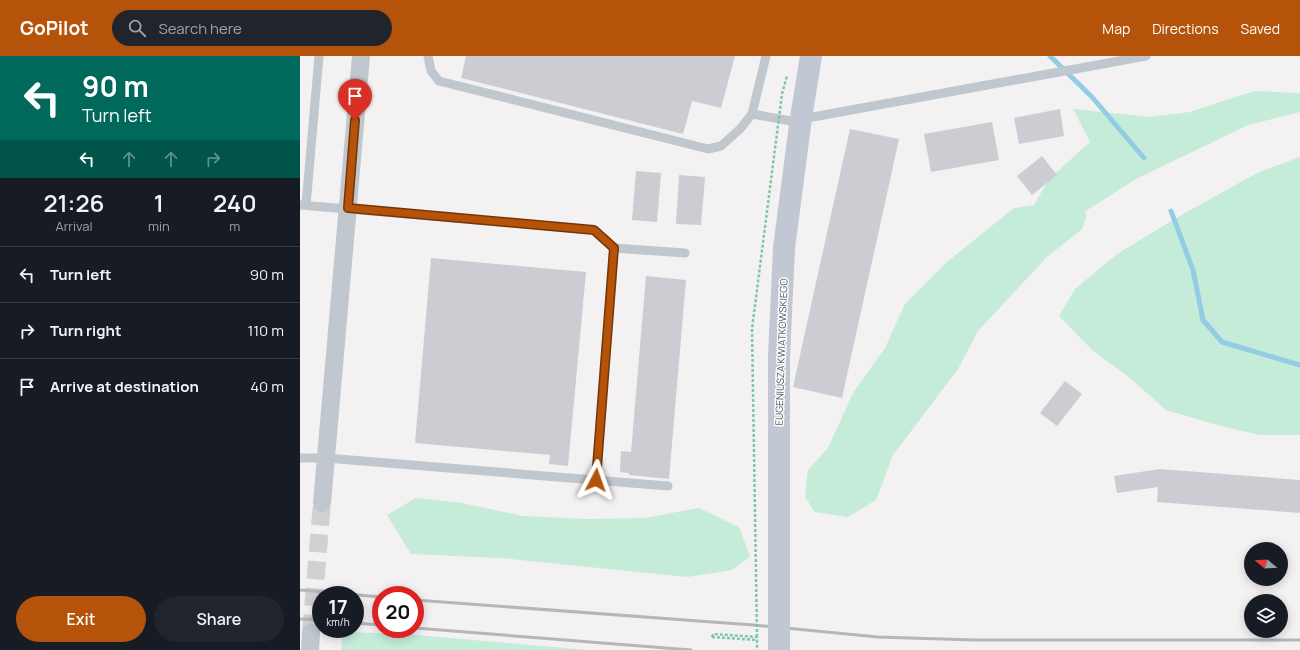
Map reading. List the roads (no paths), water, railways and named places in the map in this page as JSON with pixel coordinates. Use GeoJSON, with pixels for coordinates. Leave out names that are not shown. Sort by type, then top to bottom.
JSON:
{"type":"FeatureCollection","features":[{"type":"Feature","properties":{"kind":"street"},"geometry":{"type":"LineString","coordinates":[[322,503],[361,56]]}},
{"type":"Feature","properties":{"kind":"street","name":"EUGENIUSZA KWIATKOWSKIEGO"},"geometry":{"type":"LineString","coordinates":[[779,650],[779,357],[784,263],[801,118],[811,56]]}},
{"type":"Feature","properties":{"kind":"lane"},"geometry":{"type":"LineString","coordinates":[[318,56],[303,205],[594,230],[614,248],[685,253]]}},
{"type":"Feature","properties":{"kind":"lane"},"geometry":{"type":"LineString","coordinates":[[428,56],[430,71],[439,81],[708,149],[721,146],[740,129],[752,114],[766,56]]}},
{"type":"Feature","properties":{"kind":"lane"},"geometry":{"type":"LineString","coordinates":[[752,114],[791,121],[1146,56]]}},
{"type":"Feature","properties":{"kind":"lane"},"geometry":{"type":"LineString","coordinates":[[596,480],[614,248]]}},
{"type":"Feature","properties":{"kind":"lane"},"geometry":{"type":"LineString","coordinates":[[300,458],[326,458],[668,486]]}},
{"type":"Feature","properties":{"kind":"waterway"},"geometry":{"type":"LineString","coordinates":[[1050,56],[1092,97],[1144,158]]}},
{"type":"Feature","properties":{"kind":"waterway"},"geometry":{"type":"LineString","coordinates":[[1171,211],[1193,270],[1203,320],[1222,342],[1300,365]]}},
{"type":"Feature","properties":{"kind":"tunnel"},"geometry":{"type":"LineString","coordinates":[[311,633],[322,503]]}},
{"type":"Feature","properties":{"kind":"railway"},"geometry":{"type":"LineString","coordinates":[[300,590],[372,596]]}},
{"type":"Feature","properties":{"kind":"railway"},"geometry":{"type":"LineString","coordinates":[[424,601],[753,625],[878,637],[974,640],[1300,640]]}},
{"type":"Feature","properties":{"kind":"railway"},"geometry":{"type":"LineString","coordinates":[[300,619],[312,620]]}},
{"type":"Feature","properties":{"kind":"railway"},"geometry":{"type":"LineString","coordinates":[[364,624],[372,624]]}},
{"type":"Feature","properties":{"kind":"railway"},"geometry":{"type":"LineString","coordinates":[[424,629],[691,650]]}}]}
